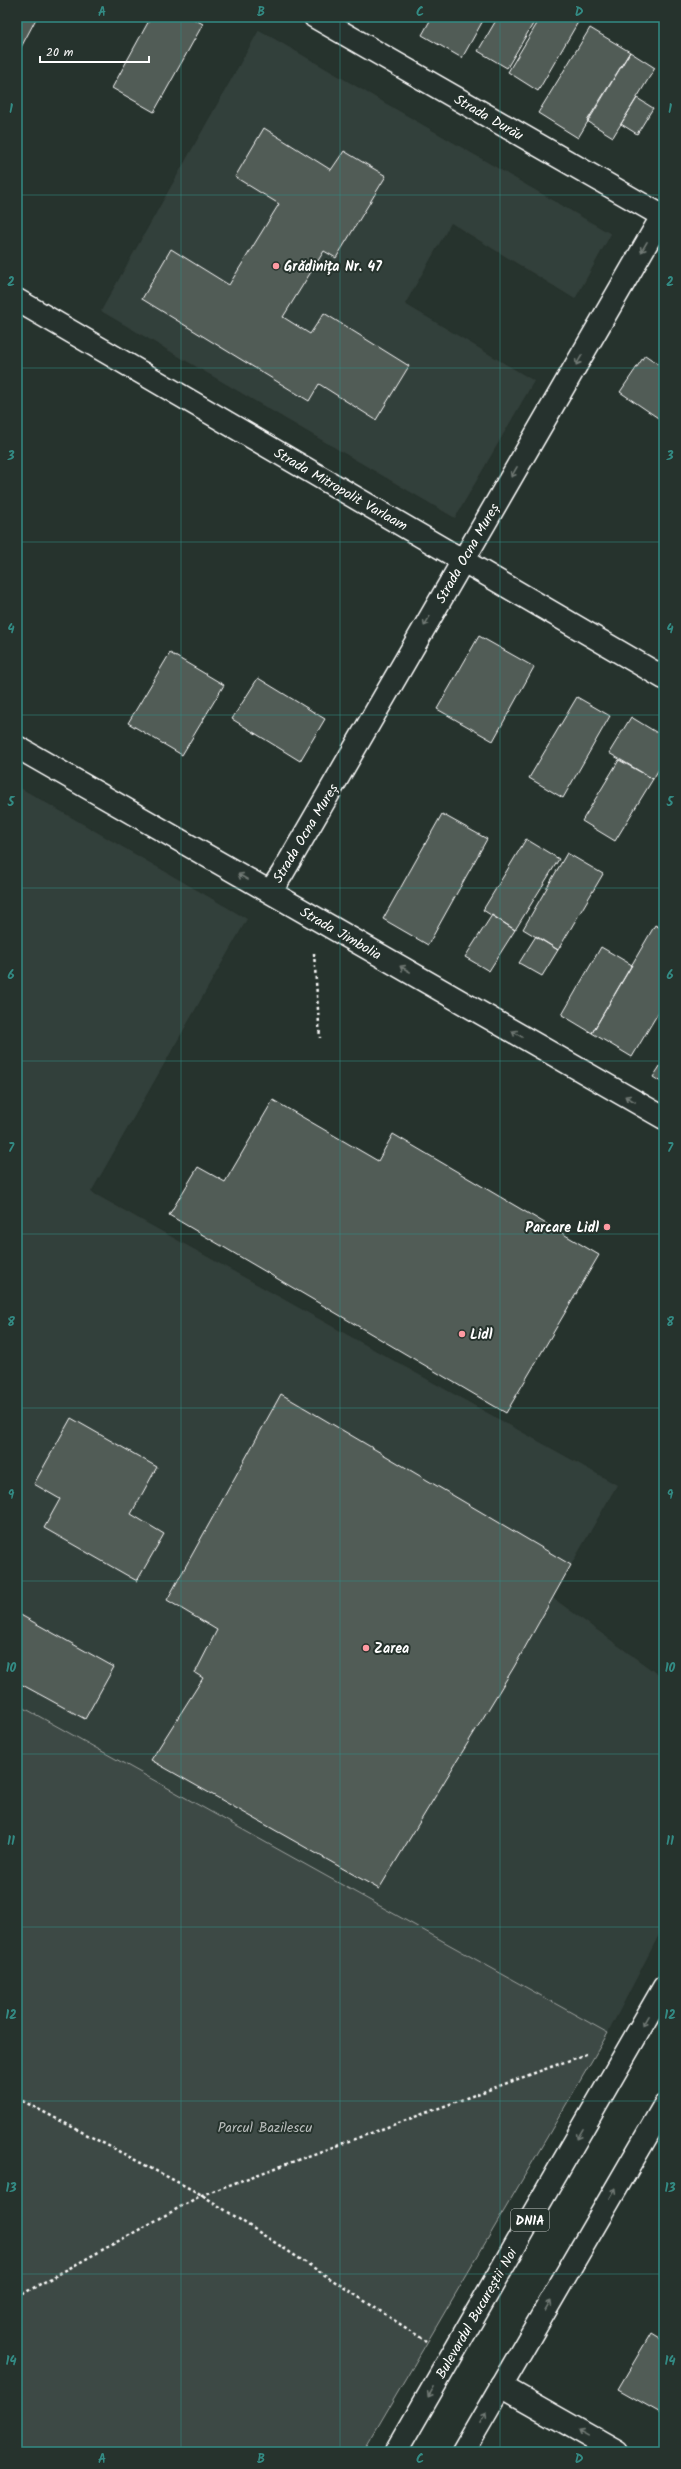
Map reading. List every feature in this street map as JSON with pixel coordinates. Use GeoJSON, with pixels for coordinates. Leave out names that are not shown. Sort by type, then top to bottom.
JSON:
{"type":"FeatureCollection","features":[{"type":"Feature","properties":{"kind":"street","name":"Strada Durău"},"geometry":{"type":"LineString","coordinates":[[315,17],[664,215]]}},
{"type":"Feature","properties":{"kind":"street","name":"Strada Ocna Mureș"},"geometry":{"type":"LineString","coordinates":[[270,892],[282,874],[462,560],[664,215]]}},
{"type":"Feature","properties":{"kind":"street","name":"Strada Mitropolit Varlaam"},"geometry":{"type":"LineString","coordinates":[[17,300],[664,678]]}},
{"type":"Feature","properties":{"kind":"street","name":"Strada Jimbolia"},"geometry":{"type":"LineString","coordinates":[[17,747],[664,1118]]}},
{"type":"Feature","properties":{"kind":"street","name":"Bulevardul Bucureștii Noi"},"geometry":{"type":"LineString","coordinates":[[396,2452],[664,1987]]}},
{"type":"Feature","properties":{"kind":"street"},"geometry":{"type":"LineString","coordinates":[[463,2452],[664,2106]]}},
{"type":"Feature","properties":{"kind":"street"},"geometry":{"type":"LineString","coordinates":[[501,2386],[617,2452]]}},
{"type":"Feature","properties":{"kind":"path"},"geometry":{"type":"LineString","coordinates":[[314,951],[320,1038]]}},
{"type":"Feature","properties":{"kind":"path"},"geometry":{"type":"LineString","coordinates":[[17,2297],[202,2195],[591,2053]]}},
{"type":"Feature","properties":{"kind":"path"},"geometry":{"type":"LineString","coordinates":[[17,2098],[202,2195],[433,2346]]}},
{"type":"Feature","properties":{"kind":"shaded area","name":"Grădinița Nr. 47"},"geometry":{"type":"Polygon","coordinates":[[[259,30],[611,234],[575,299],[451,223],[405,304],[534,381],[455,518],[101,311],[259,30]]]}},
{"type":"Feature","properties":{"kind":"shaded area"},"geometry":{"type":"Polygon","coordinates":[[[17,786],[247,919],[91,1192],[617,1485],[571,1565],[281,1394],[167,1599],[217,1630],[195,1673],[203,1678],[151,1760],[379,1889],[514,1667],[553,1598],[664,1679],[664,1925],[608,2033],[17,1704],[17,786]]]}},
{"type":"Feature","properties":{"kind":"green space","name":"Parcul Bazilescu"},"geometry":{"type":"Polygon","coordinates":[[[17,1704],[608,2033],[363,2452],[17,2452],[17,1704]]]}},
{"type":"Feature","properties":{"kind":"building"},"geometry":{"type":"Polygon","coordinates":[[[17,17],[37,17],[18,53],[17,52],[17,17]]]}},
{"type":"Feature","properties":{"kind":"building"},"geometry":{"type":"Polygon","coordinates":[[[151,17],[190,17],[203,24],[154,112],[112,88],[151,17]]]}},
{"type":"Feature","properties":{"kind":"building"},"geometry":{"type":"Polygon","coordinates":[[[432,17],[485,17],[462,58],[422,35],[432,17]]]}},
{"type":"Feature","properties":{"kind":"building"},"geometry":{"type":"Polygon","coordinates":[[[498,17],[537,17],[507,68],[478,51],[498,17]]]}},
{"type":"Feature","properties":{"kind":"building"},"geometry":{"type":"Polygon","coordinates":[[[541,17],[581,17],[538,91],[508,72],[541,17]]]}},
{"type":"Feature","properties":{"kind":"building"},"geometry":{"type":"Polygon","coordinates":[[[590,28],[630,52],[578,138],[538,113],[590,28]]]}},
{"type":"Feature","properties":{"kind":"building"},"geometry":{"type":"Polygon","coordinates":[[[630,52],[655,68],[613,137],[587,121],[630,52]]]}},
{"type":"Feature","properties":{"kind":"building"},"geometry":{"type":"Polygon","coordinates":[[[637,98],[653,108],[637,134],[621,124],[637,98]]]}},
{"type":"Feature","properties":{"kind":"building"},"geometry":{"type":"Polygon","coordinates":[[[264,128],[331,170],[344,151],[386,176],[336,258],[324,251],[283,317],[310,334],[324,313],[409,366],[376,420],[319,384],[309,401],[142,299],[171,249],[229,285],[279,204],[235,177],[264,128]]]}},
{"type":"Feature","properties":{"kind":"building"},"geometry":{"type":"Polygon","coordinates":[[[645,355],[664,368],[664,422],[620,392],[645,355]]]}},
{"type":"Feature","properties":{"kind":"building"},"geometry":{"type":"Polygon","coordinates":[[[479,636],[534,667],[493,741],[437,709],[479,636]]]}},
{"type":"Feature","properties":{"kind":"building"},"geometry":{"type":"Polygon","coordinates":[[[170,653],[224,685],[182,755],[128,723],[170,653]]]}},
{"type":"Feature","properties":{"kind":"building"},"geometry":{"type":"Polygon","coordinates":[[[258,678],[325,719],[300,761],[232,719],[258,678]]]}},
{"type":"Feature","properties":{"kind":"building"},"geometry":{"type":"Polygon","coordinates":[[[577,697],[610,716],[563,798],[529,778],[577,697]]]}},
{"type":"Feature","properties":{"kind":"building"},"geometry":{"type":"Polygon","coordinates":[[[631,717],[664,737],[664,761],[653,779],[609,753],[631,717]]]}},
{"type":"Feature","properties":{"kind":"building"},"geometry":{"type":"Polygon","coordinates":[[[619,760],[653,779],[615,841],[582,821],[619,760]]]}},
{"type":"Feature","properties":{"kind":"building"},"geometry":{"type":"Polygon","coordinates":[[[442,814],[487,839],[428,945],[383,919],[442,814]]]}},
{"type":"Feature","properties":{"kind":"building"},"geometry":{"type":"Polygon","coordinates":[[[526,839],[559,859],[515,930],[483,910],[526,839]]]}},
{"type":"Feature","properties":{"kind":"building"},"geometry":{"type":"Polygon","coordinates":[[[567,853],[603,874],[558,950],[523,929],[567,853]]]}},
{"type":"Feature","properties":{"kind":"building"},"geometry":{"type":"Polygon","coordinates":[[[492,915],[515,930],[489,971],[465,957],[492,915]]]}},
{"type":"Feature","properties":{"kind":"building"},"geometry":{"type":"Polygon","coordinates":[[[655,925],[664,930],[664,1003],[632,1057],[592,1033],[655,925]]]}},
{"type":"Feature","properties":{"kind":"building"},"geometry":{"type":"Polygon","coordinates":[[[536,936],[558,950],[542,976],[519,963],[536,936]]]}},
{"type":"Feature","properties":{"kind":"building"},"geometry":{"type":"Polygon","coordinates":[[[601,947],[632,965],[592,1033],[562,1015],[601,947]]]}},
{"type":"Feature","properties":{"kind":"building"},"geometry":{"type":"Polygon","coordinates":[[[664,1060],[664,1084],[653,1077],[664,1060]]]}},
{"type":"Feature","properties":{"kind":"building","name":"Lidl"},"geometry":{"type":"Polygon","coordinates":[[[273,1100],[378,1161],[393,1134],[599,1255],[506,1413],[169,1215],[198,1167],[225,1182],[273,1100]]]}},
{"type":"Feature","properties":{"kind":"building","name":"Zarea"},"geometry":{"type":"Polygon","coordinates":[[[281,1394],[571,1565],[514,1667],[379,1889],[151,1760],[203,1678],[195,1673],[217,1630],[167,1600],[281,1394]]]}},
{"type":"Feature","properties":{"kind":"building"},"geometry":{"type":"Polygon","coordinates":[[[71,1418],[157,1467],[131,1514],[164,1534],[137,1581],[44,1528],[60,1499],[34,1484],[71,1418]]]}},
{"type":"Feature","properties":{"kind":"building"},"geometry":{"type":"Polygon","coordinates":[[[17,1613],[114,1667],[85,1719],[17,1682],[17,1613]]]}},
{"type":"Feature","properties":{"kind":"building"},"geometry":{"type":"Polygon","coordinates":[[[651,2333],[664,2341],[664,2415],[618,2389],[651,2333]]]}},
{"type":"Feature","properties":{"kind":"place","name":"Grădinița Nr. 47"},"geometry":{"type":"Point","coordinates":[276,266]}},
{"type":"Feature","properties":{"kind":"place","name":"Parcare Lidl"},"geometry":{"type":"Point","coordinates":[607,1227]}},
{"type":"Feature","properties":{"kind":"place","name":"Lidl"},"geometry":{"type":"Point","coordinates":[462,1334]}},
{"type":"Feature","properties":{"kind":"place","name":"Zarea"},"geometry":{"type":"Point","coordinates":[366,1648]}}]}
